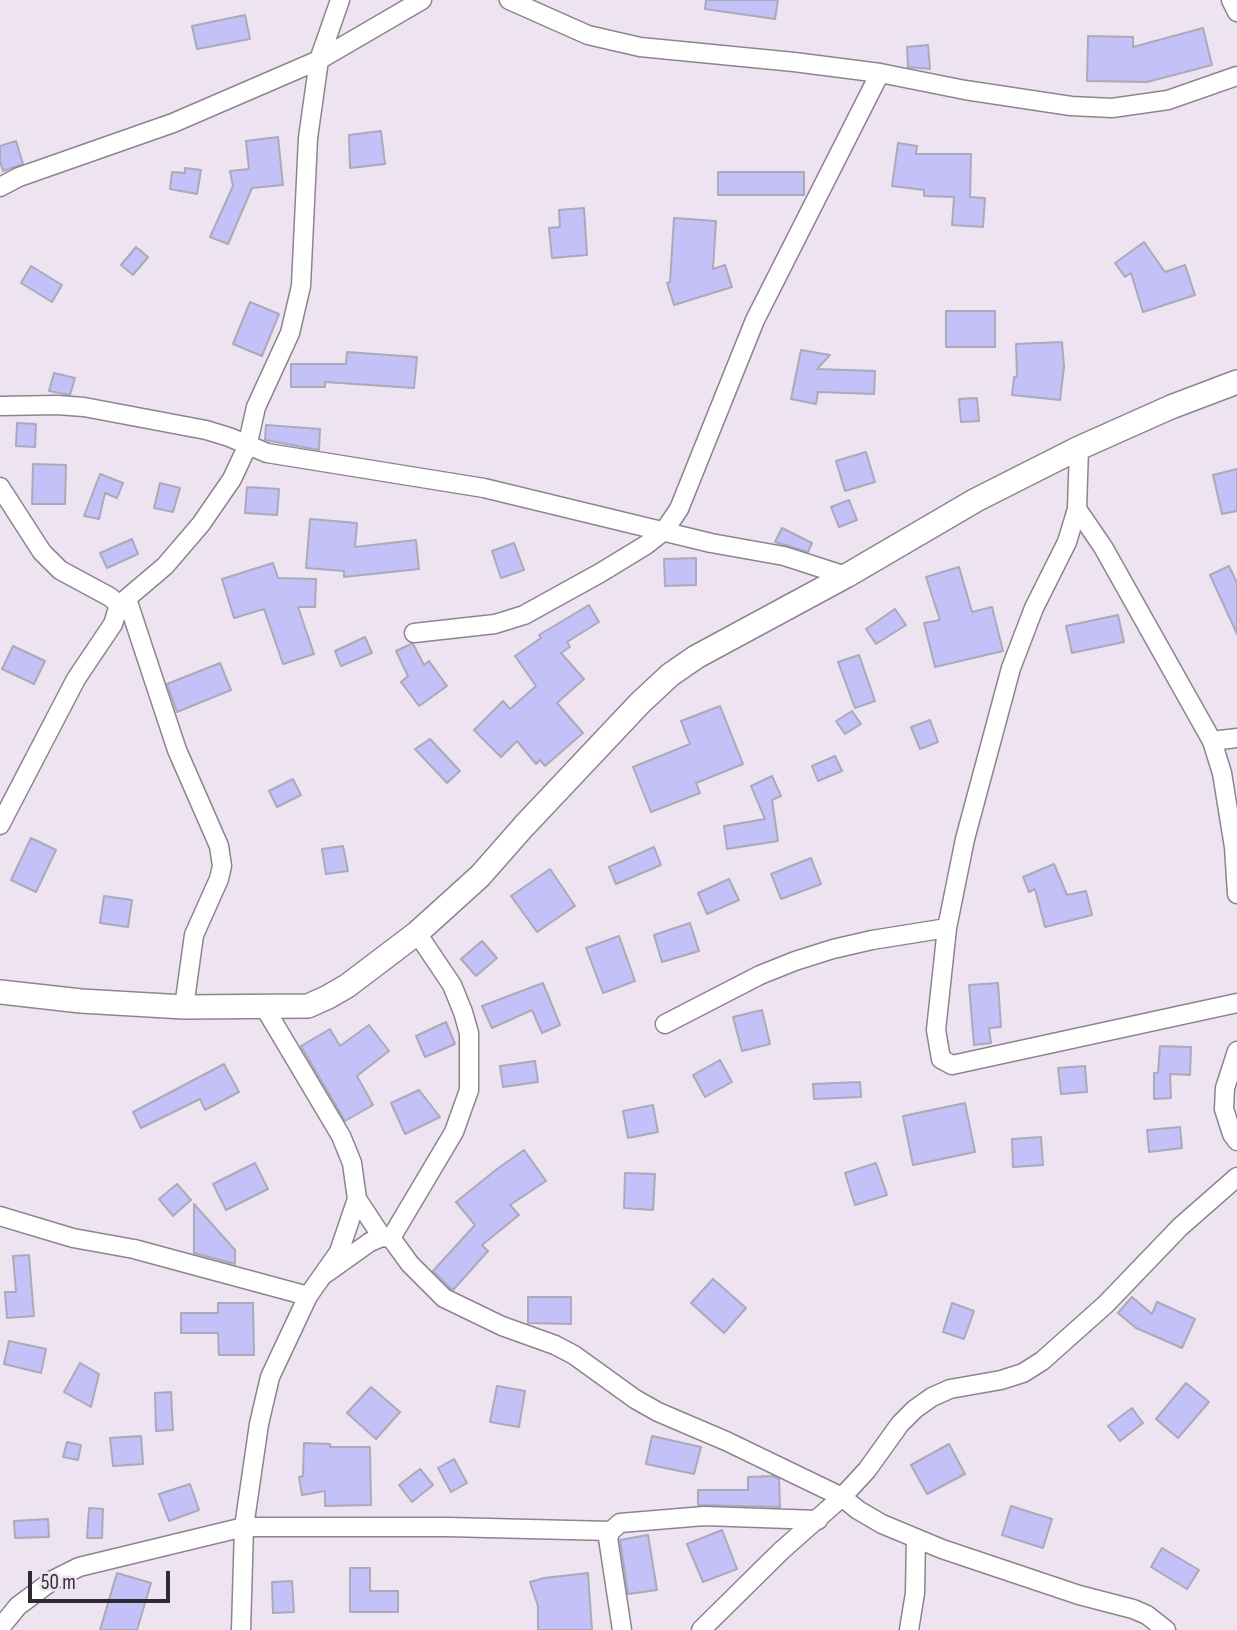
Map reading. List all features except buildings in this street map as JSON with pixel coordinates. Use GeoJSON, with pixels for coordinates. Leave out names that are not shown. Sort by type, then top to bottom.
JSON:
{"type":"FeatureCollection","features":[{"type":"Feature","properties":{"kind":"street"},"geometry":{"type":"LineString","coordinates":[[0,825],[76,679],[113,624],[123,602],[165,566],[201,524],[232,479],[247,447],[256,407],[290,333],[301,286],[308,138],[319,60],[340,0]]}},
{"type":"Feature","properties":{"kind":"street"},"geometry":{"type":"LineString","coordinates":[[0,187],[19,177],[173,123],[319,60],[422,0]]}},
{"type":"Feature","properties":{"kind":"street"},"geometry":{"type":"LineString","coordinates":[[509,0],[589,35],[640,47],[880,73],[965,90],[1058,104],[1112,108],[1168,100],[1237,76]]}},
{"type":"Feature","properties":{"kind":"street"},"geometry":{"type":"LineString","coordinates":[[1231,0],[1237,12]]}},
{"type":"Feature","properties":{"kind":"street"},"geometry":{"type":"LineString","coordinates":[[414,633],[495,624],[524,615],[600,573],[664,531],[680,509],[755,320],[880,73]]}},
{"type":"Feature","properties":{"kind":"street"},"geometry":{"type":"LineString","coordinates":[[0,992],[81,1001],[184,1007],[308,1006],[328,997],[347,986],[417,933],[480,876],[640,703],[670,675],[696,657],[846,576],[976,500],[1079,448],[1171,407],[1237,382]]}},
{"type":"Feature","properties":{"kind":"street"},"geometry":{"type":"LineString","coordinates":[[0,406],[84,407],[206,430],[267,453],[484,488],[710,543],[784,556],[846,576]]}},
{"type":"Feature","properties":{"kind":"street"},"geometry":{"type":"LineString","coordinates":[[1079,448],[1077,509],[1068,542],[1034,608],[1011,668],[965,839],[947,928],[936,1030],[941,1059],[953,1065],[1237,1003]]}},
{"type":"Feature","properties":{"kind":"street"},"geometry":{"type":"LineString","coordinates":[[0,487],[42,552],[60,570],[123,602],[177,750],[219,846],[222,866],[219,879],[194,935],[184,1007]]}},
{"type":"Feature","properties":{"kind":"street"},"geometry":{"type":"LineString","coordinates":[[1077,509],[1102,547],[1212,741],[1222,773],[1234,846],[1237,894]]}},
{"type":"Feature","properties":{"kind":"street"},"geometry":{"type":"LineString","coordinates":[[1212,741],[1237,738]]}},
{"type":"Feature","properties":{"kind":"street"},"geometry":{"type":"LineString","coordinates":[[665,1024],[760,975],[795,961],[872,940],[947,928]]}},
{"type":"Feature","properties":{"kind":"street"},"geometry":{"type":"LineString","coordinates":[[325,1274],[370,1242],[386,1238],[454,1132],[469,1090],[469,1033],[463,1012],[452,985],[417,933]]}},
{"type":"Feature","properties":{"kind":"street"},"geometry":{"type":"LineString","coordinates":[[241,1630],[244,1527],[259,1424],[270,1377],[308,1296],[339,1252],[357,1199],[352,1163],[341,1136],[263,1005]]}},
{"type":"Feature","properties":{"kind":"street"},"geometry":{"type":"LineString","coordinates":[[1237,1051],[1225,1088],[1224,1109],[1237,1141]]}},
{"type":"Feature","properties":{"kind":"street"},"geometry":{"type":"LineString","coordinates":[[701,1630],[772,1559],[842,1497],[915,1409],[932,1396],[950,1389],[1001,1380],[1023,1373],[1042,1361],[1107,1304],[1180,1227],[1237,1177]]}},
{"type":"Feature","properties":{"kind":"street"},"geometry":{"type":"LineString","coordinates":[[357,1199],[386,1238],[444,1298],[502,1326],[555,1345],[658,1412],[726,1441],[842,1497],[881,1524],[942,1549],[1067,1591],[1133,1609],[1147,1615],[1166,1630]]}},
{"type":"Feature","properties":{"kind":"street"},"geometry":{"type":"LineString","coordinates":[[0,1216],[73,1238],[134,1249],[308,1296]]}},
{"type":"Feature","properties":{"kind":"street"},"geometry":{"type":"LineString","coordinates":[[622,1630],[608,1538],[620,1523],[704,1516],[818,1520]]}},
{"type":"Feature","properties":{"kind":"street"},"geometry":{"type":"LineString","coordinates":[[0,1628],[19,1606],[53,1580],[79,1567],[244,1527],[447,1527],[611,1531]]}},
{"type":"Feature","properties":{"kind":"street"},"geometry":{"type":"LineString","coordinates":[[909,1630],[915,1593],[916,1538]]}}]}
